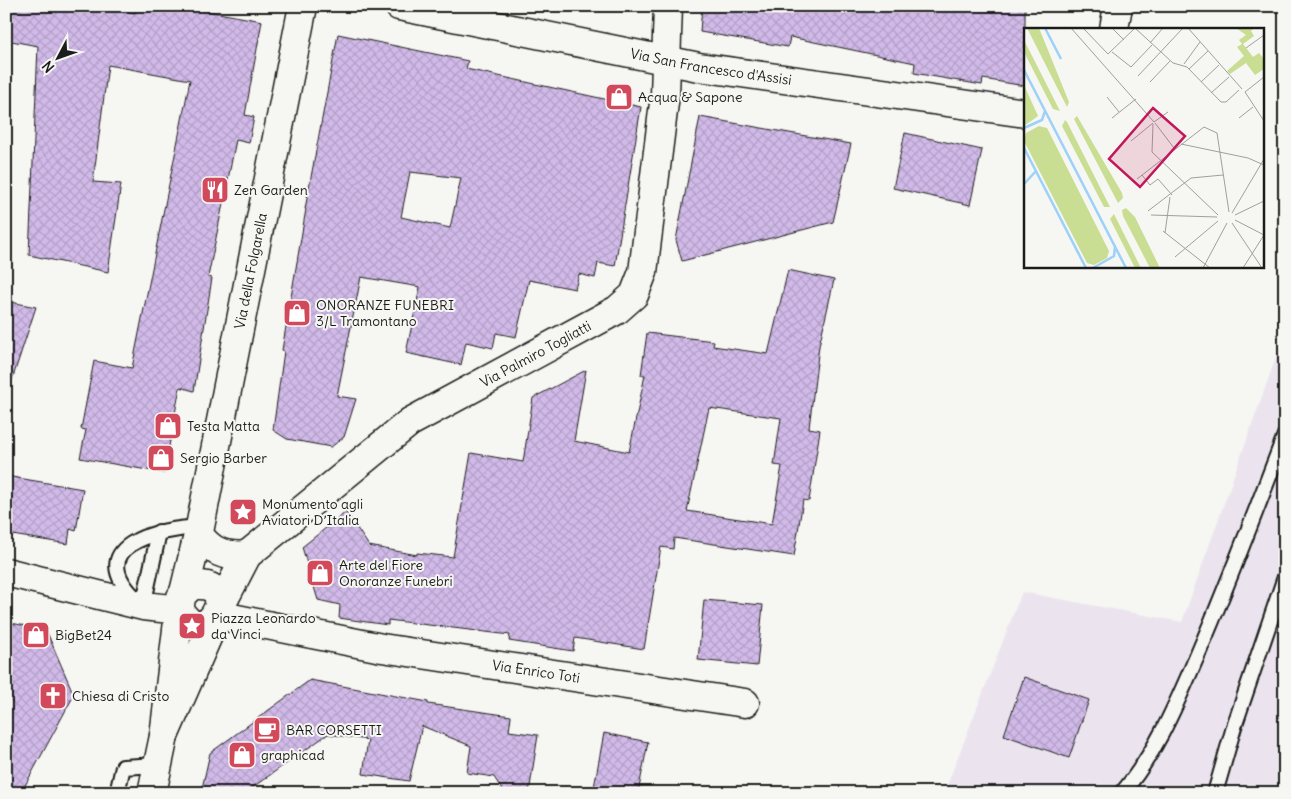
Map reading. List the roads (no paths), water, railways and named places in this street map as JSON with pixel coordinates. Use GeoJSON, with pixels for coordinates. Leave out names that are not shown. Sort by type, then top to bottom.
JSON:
{"type":"FeatureCollection","features":[{"type":"Feature","properties":{"kind":"street","name":"Via della Folgarella"},"geometry":{"type":"LineString","coordinates":[[199,531],[302,6]]}},
{"type":"Feature","properties":{"kind":"street","name":"Via San Francesco d'Assisi"},"geometry":{"type":"LineString","coordinates":[[399,6],[709,68],[1024,114]]}},
{"type":"Feature","properties":{"kind":"street","name":"Via Palmiro Togliatti"},"geometry":{"type":"LineString","coordinates":[[247,555],[410,422],[617,310],[634,295],[643,272],[665,95],[668,6]]}},
{"type":"Feature","properties":{"kind":"street"},"geometry":{"type":"LineString","coordinates":[[1114,28],[1118,6]]}},
{"type":"Feature","properties":{"kind":"street"},"geometry":{"type":"LineString","coordinates":[[164,736],[218,612],[247,555],[221,555],[209,547],[199,531]]}},
{"type":"Feature","properties":{"kind":"street"},"geometry":{"type":"LineString","coordinates":[[152,793],[164,736],[182,601],[199,531]]}},
{"type":"Feature","properties":{"kind":"street"},"geometry":{"type":"LineString","coordinates":[[6,572],[143,606],[182,601]]}},
{"type":"Feature","properties":{"kind":"street"},"geometry":{"type":"LineString","coordinates":[[182,601],[188,620],[194,623],[206,623],[218,612]]}},
{"type":"Feature","properties":{"kind":"street","name":"Via Enrico Toti"},"geometry":{"type":"LineString","coordinates":[[218,612],[327,638],[745,703]]}},
{"type":"Feature","properties":{"kind":"lane"},"geometry":{"type":"LineString","coordinates":[[1122,793],[1149,756],[1178,699],[1221,601],[1285,435]]}},
{"type":"Feature","properties":{"kind":"lane"},"geometry":{"type":"LineString","coordinates":[[143,606],[121,581],[119,561],[128,545],[148,534],[199,531]]}},
{"type":"Feature","properties":{"kind":"lane"},"geometry":{"type":"LineString","coordinates":[[143,606],[159,532]]}},
{"type":"Feature","properties":{"kind":"lane"},"geometry":{"type":"LineString","coordinates":[[1215,793],[1234,727],[1285,577]]}},
{"type":"Feature","properties":{"kind":"lane"},"geometry":{"type":"LineString","coordinates":[[109,774],[123,767],[157,765]]}},
{"type":"Feature","properties":{"kind":"lane"},"geometry":{"type":"LineString","coordinates":[[117,793],[123,767]]}},
{"type":"Feature","properties":{"kind":"place","name":"Acqua & Sapone"},"geometry":{"type":"Point","coordinates":[619,97]}},
{"type":"Feature","properties":{"kind":"place","name":"Zen Garden"},"geometry":{"type":"Point","coordinates":[215,190]}},
{"type":"Feature","properties":{"kind":"place","name":"ONORANZE FUNEBRI 3/L Tramontano"},"geometry":{"type":"Point","coordinates":[297,313]}},
{"type":"Feature","properties":{"kind":"place","name":"Testa Matta"},"geometry":{"type":"Point","coordinates":[168,426]}},
{"type":"Feature","properties":{"kind":"place","name":"Sergio Barber"},"geometry":{"type":"Point","coordinates":[161,458]}},
{"type":"Feature","properties":{"kind":"place","name":"Monumento agli Aviatori D’Italia"},"geometry":{"type":"Point","coordinates":[243,512]}},
{"type":"Feature","properties":{"kind":"place","name":"Arte del Fiore Onoranze Funebri"},"geometry":{"type":"Point","coordinates":[320,573]}},
{"type":"Feature","properties":{"kind":"place","name":"Piazza Leonardo da Vinci"},"geometry":{"type":"Point","coordinates":[192,626]}},
{"type":"Feature","properties":{"kind":"place","name":"BigBet24"},"geometry":{"type":"Point","coordinates":[36,635]}},
{"type":"Feature","properties":{"kind":"place","name":"Chiesa di Cristo"},"geometry":{"type":"Point","coordinates":[53,696]}},
{"type":"Feature","properties":{"kind":"place","name":"BAR CORSETTI"},"geometry":{"type":"Point","coordinates":[267,730]}},
{"type":"Feature","properties":{"kind":"place","name":"graphicad"},"geometry":{"type":"Point","coordinates":[242,755]}}]}
